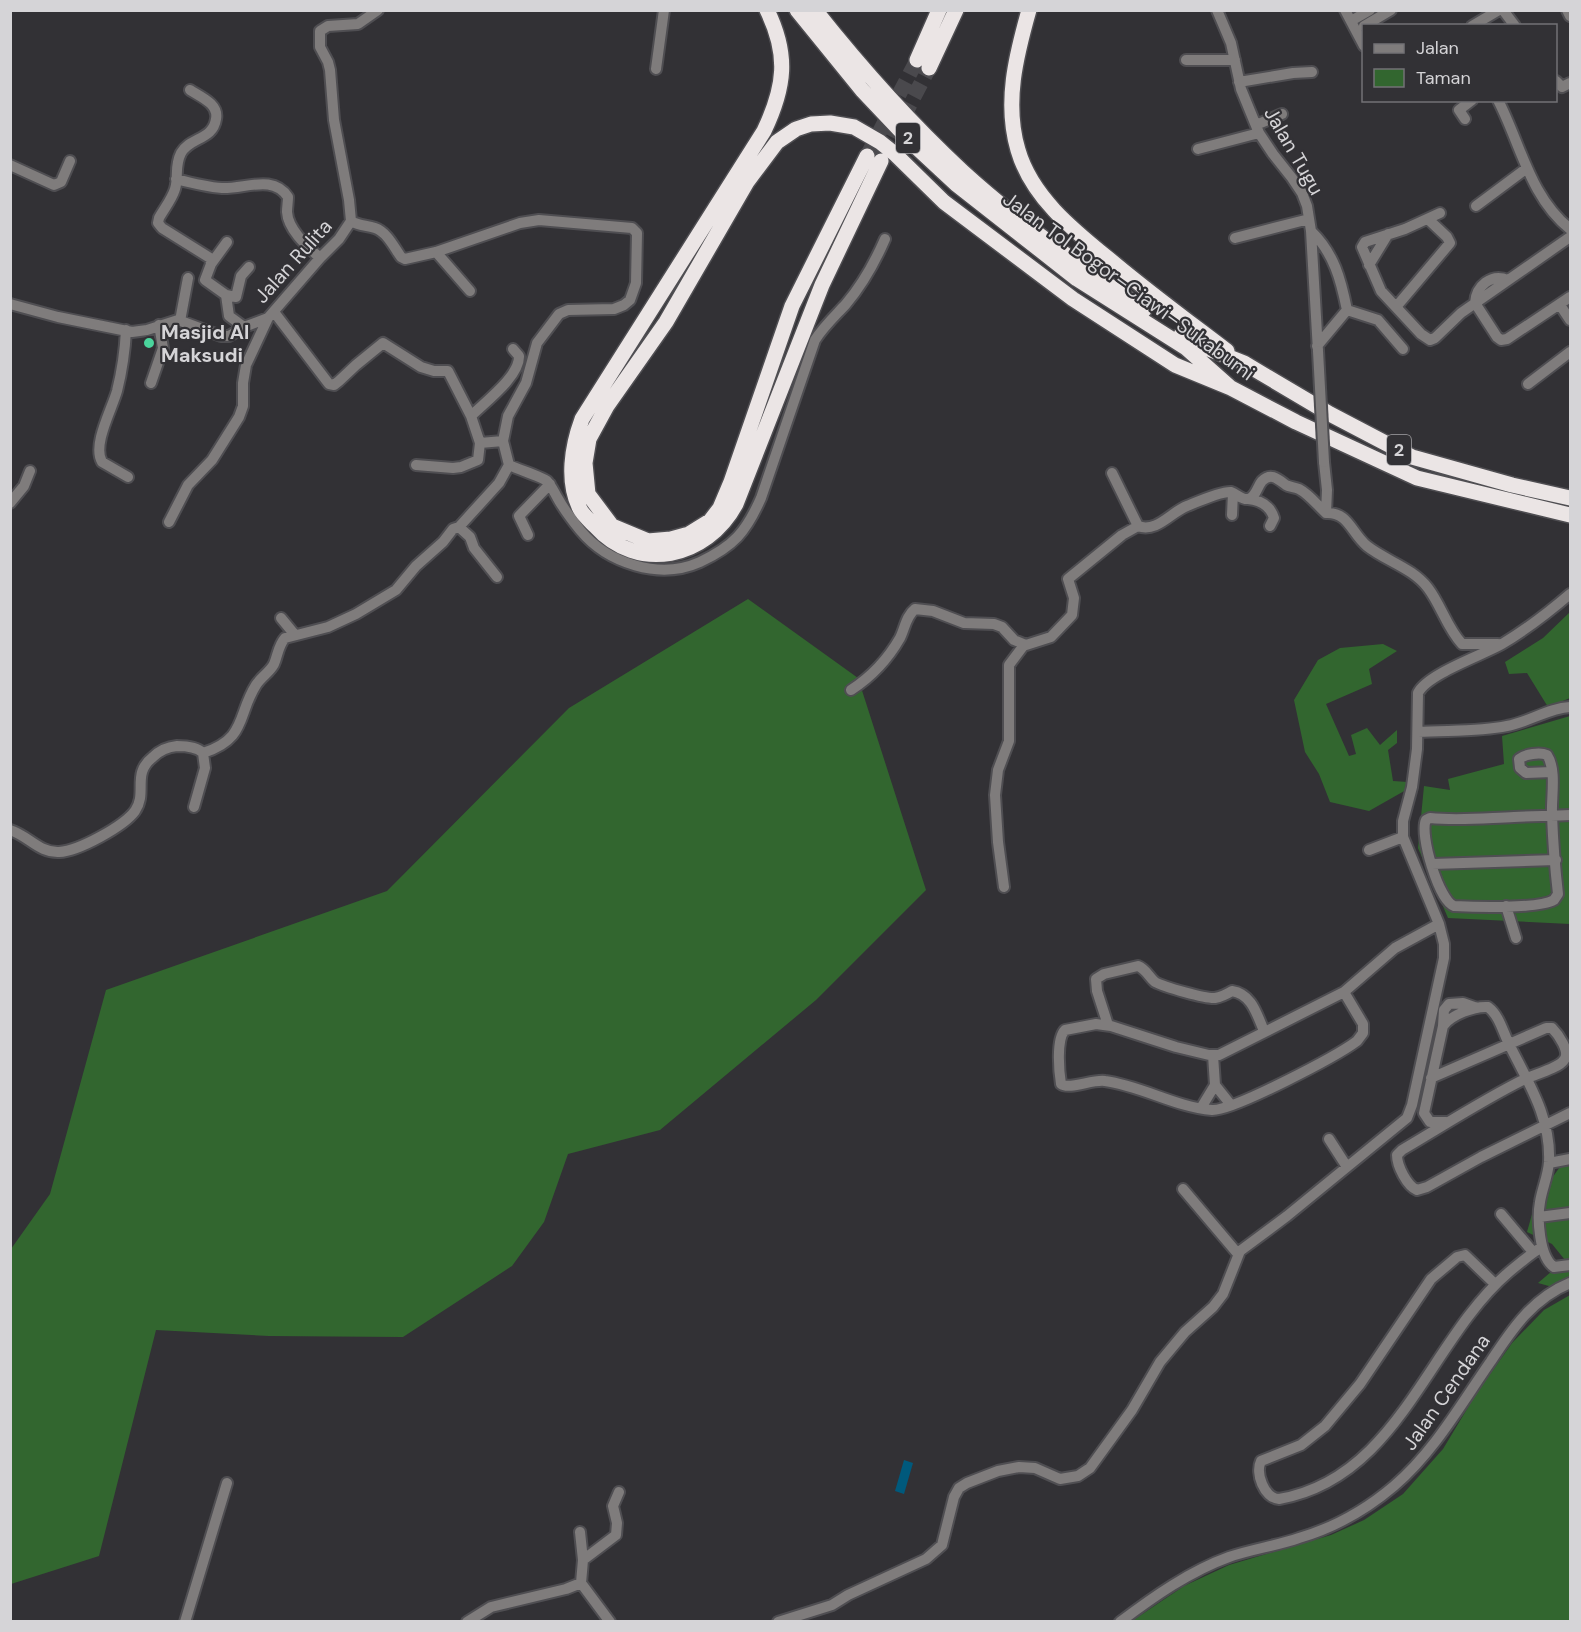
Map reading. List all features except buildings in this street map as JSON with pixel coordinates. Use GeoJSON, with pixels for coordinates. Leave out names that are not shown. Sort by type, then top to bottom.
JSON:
{"type":"FeatureCollection","features":[{"type":"Feature","properties":{"kind":"highway"},"geometry":{"type":"LineString","coordinates":[[767,10],[775,26],[782,63],[781,84],[775,108],[764,131],[582,419],[573,443],[574,490],[580,510],[604,537],[621,547],[640,552],[657,555],[677,553],[695,547],[710,537],[729,517],[736,504],[874,158],[792,306],[731,482],[720,508],[710,521],[690,534],[648,541],[612,526],[588,494],[585,463],[590,439],[607,406],[666,322],[747,182],[777,142],[795,129],[811,124],[830,123],[854,127],[880,142],[944,202],[1073,298],[1175,366],[1231,388]]}},
{"type":"Feature","properties":{"kind":"highway","name":"Jalan Tol Bogor–Ciawi–Sukabumi"},"geometry":{"type":"LineString","coordinates":[[797,10],[862,90],[914,145],[960,178],[1082,274],[1186,348],[1231,388],[1296,422],[1417,478],[1567,515]]}},
{"type":"Feature","properties":{"kind":"highway","name":"Jalan Tol Bogor–Ciawi–Sukabumi"},"geometry":{"type":"LineString","coordinates":[[815,10],[960,178]]}},
{"type":"Feature","properties":{"kind":"highway"},"geometry":{"type":"LineString","coordinates":[[939,10],[923,64],[956,10]]}},
{"type":"Feature","properties":{"kind":"highway"},"geometry":{"type":"LineString","coordinates":[[1029,10],[1011,85],[1012,114],[1018,152],[1039,194],[1061,218],[1102,254],[1155,297],[1244,363]]}},
{"type":"Feature","properties":{"kind":"highway","name":"Jalan Tol Bogor–Ciawi–Sukabumi"},"geometry":{"type":"LineString","coordinates":[[1082,274],[1191,342],[1244,363],[1330,414],[1412,457],[1512,485],[1570,498]]}},
{"type":"Feature","properties":{"kind":"street","name":"Jalan Rulita"},"geometry":{"type":"LineString","coordinates":[[180,321],[223,336],[232,336],[244,327],[271,315],[320,258],[336,244],[351,221],[334,120],[329,66],[321,50],[320,35],[324,27],[358,24],[378,10]]}},
{"type":"Feature","properties":{"kind":"street"},"geometry":{"type":"LineString","coordinates":[[657,69],[664,10]]}},
{"type":"Feature","properties":{"kind":"street","name":"Jalan Tugu"},"geometry":{"type":"LineString","coordinates":[[1217,10],[1231,43],[1239,82],[1257,129],[1302,193],[1309,219],[1327,490]]}},
{"type":"Feature","properties":{"kind":"street"},"geometry":{"type":"LineString","coordinates":[[1346,10],[1359,26],[1370,10]]}},
{"type":"Feature","properties":{"kind":"street"},"geometry":{"type":"LineString","coordinates":[[1363,24],[1390,10]]}},
{"type":"Feature","properties":{"kind":"street"},"geometry":{"type":"LineString","coordinates":[[1476,24],[1501,10],[1513,24]]}},
{"type":"Feature","properties":{"kind":"street"},"geometry":{"type":"LineString","coordinates":[[1566,10],[1570,16]]}},
{"type":"Feature","properties":{"kind":"street"},"geometry":{"type":"LineString","coordinates":[[1186,60],[1235,60]]}},
{"type":"Feature","properties":{"kind":"street"},"geometry":{"type":"LineString","coordinates":[[1239,82],[1312,72]]}},
{"type":"Feature","properties":{"kind":"street"},"geometry":{"type":"LineString","coordinates":[[1557,82],[1562,87],[1570,83]]}},
{"type":"Feature","properties":{"kind":"street"},"geometry":{"type":"LineString","coordinates":[[190,90],[212,104],[216,120],[210,134],[184,149],[177,163],[175,190],[158,223],[162,228],[208,256],[211,264]]}},
{"type":"Feature","properties":{"kind":"street"},"geometry":{"type":"LineString","coordinates":[[1465,119],[1459,110],[1469,102]]}},
{"type":"Feature","properties":{"kind":"street"},"geometry":{"type":"LineString","coordinates":[[1499,102],[1515,135],[1527,168],[1547,206],[1570,229]]}},
{"type":"Feature","properties":{"kind":"street"},"geometry":{"type":"LineString","coordinates":[[1198,149],[1257,129],[1282,114]]}},
{"type":"Feature","properties":{"kind":"street"},"geometry":{"type":"LineString","coordinates":[[10,165],[54,185],[61,182],[70,161]]}},
{"type":"Feature","properties":{"kind":"street"},"geometry":{"type":"LineString","coordinates":[[1476,206],[1527,168]]}},
{"type":"Feature","properties":{"kind":"street"},"geometry":{"type":"LineString","coordinates":[[176,179],[219,188],[265,183],[284,191],[288,197],[289,220],[308,247],[320,258]]}},
{"type":"Feature","properties":{"kind":"street"},"geometry":{"type":"LineString","coordinates":[[1440,213],[1429,220],[1363,244],[1362,251],[1381,291],[1421,334],[1430,340],[1435,338],[1456,316],[1570,237]]}},
{"type":"Feature","properties":{"kind":"street"},"geometry":{"type":"LineString","coordinates":[[1235,238],[1309,219]]}},
{"type":"Feature","properties":{"kind":"street"},"geometry":{"type":"LineString","coordinates":[[203,753],[222,744],[237,730],[251,693],[272,667],[280,644],[285,638],[328,627],[356,614],[396,590],[453,529],[459,527],[499,483],[509,465],[503,441],[508,416],[526,383],[537,343],[560,314],[568,310],[614,309],[624,305],[630,300],[636,283],[637,233],[632,228],[539,220],[509,226],[436,252],[405,259],[381,231],[372,227],[359,226],[351,221]]}},
{"type":"Feature","properties":{"kind":"street"},"geometry":{"type":"LineString","coordinates":[[1396,307],[1450,243],[1447,237],[1429,220]]}},
{"type":"Feature","properties":{"kind":"street"},"geometry":{"type":"LineString","coordinates":[[1311,231],[1322,241],[1334,261],[1347,310]]}},
{"type":"Feature","properties":{"kind":"street"},"geometry":{"type":"LineString","coordinates":[[1369,265],[1389,234]]}},
{"type":"Feature","properties":{"kind":"street"},"geometry":{"type":"LineString","coordinates":[[509,465],[546,480],[582,532],[602,549],[636,566],[670,571],[687,568],[709,558],[735,542],[750,521],[761,498],[815,340],[824,325],[847,303],[874,265],[885,239]]}},
{"type":"Feature","properties":{"kind":"street"},"geometry":{"type":"LineString","coordinates":[[227,242],[211,264],[205,280],[226,295],[236,297],[241,276],[249,267]]}},
{"type":"Feature","properties":{"kind":"street"},"geometry":{"type":"LineString","coordinates":[[436,252],[470,291]]}},
{"type":"Feature","properties":{"kind":"street"},"geometry":{"type":"LineString","coordinates":[[10,304],[58,317],[126,330],[143,330],[180,321],[188,278]]}},
{"type":"Feature","properties":{"kind":"street"},"geometry":{"type":"LineString","coordinates":[[226,295],[229,316],[244,327]]}},
{"type":"Feature","properties":{"kind":"street"},"geometry":{"type":"LineString","coordinates":[[1475,303],[1497,337],[1504,341],[1570,297]]}},
{"type":"Feature","properties":{"kind":"street"},"geometry":{"type":"LineString","coordinates":[[1560,305],[1570,320]]}},
{"type":"Feature","properties":{"kind":"street"},"geometry":{"type":"LineString","coordinates":[[1317,348],[1347,310]]}},
{"type":"Feature","properties":{"kind":"street"},"geometry":{"type":"LineString","coordinates":[[1347,310],[1378,320],[1403,349]]}},
{"type":"Feature","properties":{"kind":"street"},"geometry":{"type":"LineString","coordinates":[[169,522],[188,485],[212,460],[239,417],[243,406],[246,365],[271,315],[329,384],[336,383],[383,343],[421,367],[434,371],[448,371],[471,416],[480,443],[478,460],[462,467],[416,465]]}},
{"type":"Feature","properties":{"kind":"street"},"geometry":{"type":"LineString","coordinates":[[151,383],[163,348],[159,325]]}},
{"type":"Feature","properties":{"kind":"street"},"geometry":{"type":"LineString","coordinates":[[126,330],[124,358],[117,393],[99,449],[102,462],[128,477]]}},
{"type":"Feature","properties":{"kind":"street"},"geometry":{"type":"LineString","coordinates":[[471,416],[506,381],[518,364],[519,356],[513,349]]}},
{"type":"Feature","properties":{"kind":"street"},"geometry":{"type":"LineString","coordinates":[[1528,384],[1570,352]]}},
{"type":"Feature","properties":{"kind":"street"},"geometry":{"type":"LineString","coordinates":[[480,443],[503,441]]}},
{"type":"Feature","properties":{"kind":"street"},"geometry":{"type":"LineString","coordinates":[[10,503],[24,486],[30,471]]}},
{"type":"Feature","properties":{"kind":"street"},"geometry":{"type":"LineString","coordinates":[[1112,473],[1138,526]]}},
{"type":"Feature","properties":{"kind":"street"},"geometry":{"type":"LineString","coordinates":[[1248,499],[1254,496],[1263,480],[1276,477],[1287,486],[1302,491],[1326,513],[1344,517]]}},
{"type":"Feature","properties":{"kind":"street"},"geometry":{"type":"LineString","coordinates":[[528,535],[519,516],[550,484]]}},
{"type":"Feature","properties":{"kind":"street"},"geometry":{"type":"LineString","coordinates":[[1326,513],[1327,490]]}},
{"type":"Feature","properties":{"kind":"street"},"geometry":{"type":"LineString","coordinates":[[1327,490],[1356,535],[1366,545],[1427,586],[1462,644],[1501,644]]}},
{"type":"Feature","properties":{"kind":"street"},"geometry":{"type":"LineString","coordinates":[[1004,887],[995,795],[998,770],[1009,741],[1009,665],[1024,645],[1046,639],[1063,626],[1072,615],[1075,605],[1074,593],[1068,579],[1122,535],[1138,526],[1145,528],[1153,526],[1187,506],[1224,492],[1256,500],[1269,507],[1274,518],[1270,526]]}},
{"type":"Feature","properties":{"kind":"street"},"geometry":{"type":"LineString","coordinates":[[1232,515],[1233,493]]}},
{"type":"Feature","properties":{"kind":"street"},"geometry":{"type":"LineString","coordinates":[[459,527],[470,537],[474,548],[497,577]]}},
{"type":"Feature","properties":{"kind":"street"},"geometry":{"type":"LineString","coordinates":[[778,1622],[832,1605],[848,1595],[926,1559],[942,1545],[954,1497],[959,1488],[967,1483],[998,1471],[1019,1467],[1035,1468],[1060,1479],[1078,1476],[1090,1468],[1132,1410],[1160,1362],[1185,1332],[1213,1307],[1223,1294],[1238,1254],[1407,1118],[1412,1105],[1443,964],[1444,944],[1439,924],[1403,837],[1404,821],[1412,787],[1418,732],[1417,706],[1421,687],[1449,669],[1501,644],[1535,623],[1570,594]]}},
{"type":"Feature","properties":{"kind":"street"},"geometry":{"type":"LineString","coordinates":[[851,690],[874,673],[893,649],[909,616],[915,609],[933,611],[964,623],[994,624],[1002,627],[1014,640],[1024,645]]}},
{"type":"Feature","properties":{"kind":"street"},"geometry":{"type":"LineString","coordinates":[[281,618],[295,635]]}},
{"type":"Feature","properties":{"kind":"street"},"geometry":{"type":"LineString","coordinates":[[1418,732],[1497,728],[1570,707]]}},
{"type":"Feature","properties":{"kind":"street"},"geometry":{"type":"LineString","coordinates":[[10,830],[20,834],[44,851],[60,852],[73,849],[100,836],[134,812],[140,798],[142,768],[158,753],[168,748],[181,746],[200,750],[203,753],[205,768],[194,807]]}},
{"type":"Feature","properties":{"kind":"street"},"geometry":{"type":"LineString","coordinates":[[1552,772],[1552,816],[1558,894],[1554,900],[1541,904],[1506,906],[1448,904],[1440,890],[1431,864],[1424,831],[1424,822],[1428,819],[1552,816],[1570,815]]}},
{"type":"Feature","properties":{"kind":"street"},"geometry":{"type":"LineString","coordinates":[[1369,850],[1403,837]]}},
{"type":"Feature","properties":{"kind":"street"},"geometry":{"type":"LineString","coordinates":[[1431,864],[1556,860]]}},
{"type":"Feature","properties":{"kind":"street"},"geometry":{"type":"LineString","coordinates":[[1506,906],[1516,938]]}},
{"type":"Feature","properties":{"kind":"street"},"geometry":{"type":"LineString","coordinates":[[1344,992],[1363,1024],[1363,1033],[1357,1041],[1288,1079],[1216,1110],[1201,1108],[1129,1086],[1108,1082],[1096,1081],[1062,1086],[1060,1075],[1062,1033],[1066,1030],[1096,1024],[1108,1025],[1176,1047],[1219,1055],[1344,992],[1395,948],[1439,924]]}},
{"type":"Feature","properties":{"kind":"street"},"geometry":{"type":"LineString","coordinates":[[1108,1025],[1096,991],[1096,980],[1104,975],[1138,966],[1142,967],[1157,983],[1190,993],[1213,998],[1232,991],[1244,995],[1253,1005],[1264,1031]]}},
{"type":"Feature","properties":{"kind":"street"},"geometry":{"type":"LineString","coordinates":[[1446,1122],[1430,1122],[1424,1116],[1443,1026],[1448,1020],[1477,1008],[1488,1007],[1493,1011],[1527,1078],[1546,1126],[1549,1162],[1540,1202],[1538,1250],[1495,1284],[1468,1317],[1393,1425],[1370,1450],[1342,1472],[1311,1489],[1279,1499],[1268,1495],[1258,1473],[1261,1461],[1302,1445],[1325,1426],[1360,1384],[1435,1276],[1459,1255],[1465,1255],[1495,1284]]}},
{"type":"Feature","properties":{"kind":"street"},"geometry":{"type":"LineString","coordinates":[[1431,1078],[1546,1028],[1552,1028],[1557,1033],[1566,1053],[1564,1061],[1527,1078],[1446,1122],[1402,1150],[1397,1155],[1397,1162],[1413,1189],[1427,1187],[1481,1157],[1570,1113]]}},
{"type":"Feature","properties":{"kind":"street"},"geometry":{"type":"LineString","coordinates":[[1213,1055],[1215,1085],[1231,1105]]}},
{"type":"Feature","properties":{"kind":"street"},"geometry":{"type":"LineString","coordinates":[[1201,1108],[1215,1085]]}},
{"type":"Feature","properties":{"kind":"street"},"geometry":{"type":"LineString","coordinates":[[1329,1139],[1347,1167]]}},
{"type":"Feature","properties":{"kind":"street"},"geometry":{"type":"LineString","coordinates":[[1549,1162],[1570,1159]]}},
{"type":"Feature","properties":{"kind":"street"},"geometry":{"type":"LineString","coordinates":[[1183,1189],[1238,1254]]}},
{"type":"Feature","properties":{"kind":"street"},"geometry":{"type":"LineString","coordinates":[[1539,1217],[1570,1213]]}},
{"type":"Feature","properties":{"kind":"street"},"geometry":{"type":"LineString","coordinates":[[1501,1214],[1551,1266],[1570,1265]]}},
{"type":"Feature","properties":{"kind":"street","name":"Jalan Cendana"},"geometry":{"type":"LineString","coordinates":[[1120,1622],[1161,1592],[1206,1567],[1247,1551],[1314,1533],[1358,1512],[1386,1492],[1431,1448],[1517,1323],[1535,1305],[1570,1283]]}},
{"type":"Feature","properties":{"kind":"street"},"geometry":{"type":"LineString","coordinates":[[185,1622],[227,1483]]}},
{"type":"Feature","properties":{"kind":"street"},"geometry":{"type":"LineString","coordinates":[[584,1560],[616,1535],[617,1523],[613,1506],[619,1492]]}},
{"type":"Feature","properties":{"kind":"street"},"geometry":{"type":"LineString","coordinates":[[580,1532],[584,1560],[581,1583],[610,1622]]}},
{"type":"Feature","properties":{"kind":"street"},"geometry":{"type":"LineString","coordinates":[[467,1622],[491,1607],[581,1583]]}},
{"type":"Feature","properties":{"kind":"green space"},"geometry":{"type":"Polygon","coordinates":[[[748,599],[858,678],[926,890],[816,1000],[660,1130],[568,1154],[544,1222],[512,1266],[403,1337],[269,1336],[156,1330],[99,1556],[11,1584],[11,1249],[50,1194],[106,990],[387,891],[569,708],[748,599]]]}},
{"type":"Feature","properties":{"kind":"green space"},"geometry":{"type":"Polygon","coordinates":[[[1570,612],[1570,698],[1548,707],[1527,673],[1509,674],[1505,662],[1543,638],[1570,612]]]}},
{"type":"Feature","properties":{"kind":"green space"},"geometry":{"type":"Polygon","coordinates":[[[1383,644],[1397,651],[1369,669],[1372,684],[1326,704],[1349,756],[1356,754],[1351,735],[1367,728],[1380,745],[1397,730],[1397,743],[1388,750],[1393,781],[1408,782],[1406,790],[1369,811],[1330,802],[1319,774],[1305,752],[1294,700],[1318,660],[1340,648],[1383,644]]]}},
{"type":"Feature","properties":{"kind":"green space"},"geometry":{"type":"Polygon","coordinates":[[[1570,716],[1570,924],[1448,918],[1418,848],[1424,786],[1450,790],[1448,779],[1504,764],[1502,736],[1570,716]]]}},
{"type":"Feature","properties":{"kind":"green space"},"geometry":{"type":"Polygon","coordinates":[[[1570,1153],[1570,1283],[1556,1288],[1538,1283],[1565,1260],[1552,1244],[1527,1232],[1536,1200],[1570,1153]]]}},
{"type":"Feature","properties":{"kind":"green space"},"geometry":{"type":"Polygon","coordinates":[[[1570,1295],[1570,1621],[1132,1621],[1184,1586],[1229,1565],[1331,1535],[1364,1520],[1403,1494],[1443,1449],[1476,1394],[1512,1343],[1544,1310],[1570,1295]]]}},
{"type":"Feature","properties":{"kind":"water"},"geometry":{"type":"Polygon","coordinates":[[[904,1460],[913,1463],[904,1494],[895,1491],[904,1460]]]}},
{"type":"Feature","properties":{"kind":"tunnel"},"geometry":{"type":"LineString","coordinates":[[867,156],[917,60]]}},
{"type":"Feature","properties":{"kind":"tunnel"},"geometry":{"type":"LineString","coordinates":[[882,158],[929,68]]}},
{"type":"Feature","properties":{"kind":"place","name":"Masjid Al Maksudi"},"geometry":{"type":"Point","coordinates":[149,343]}}]}
